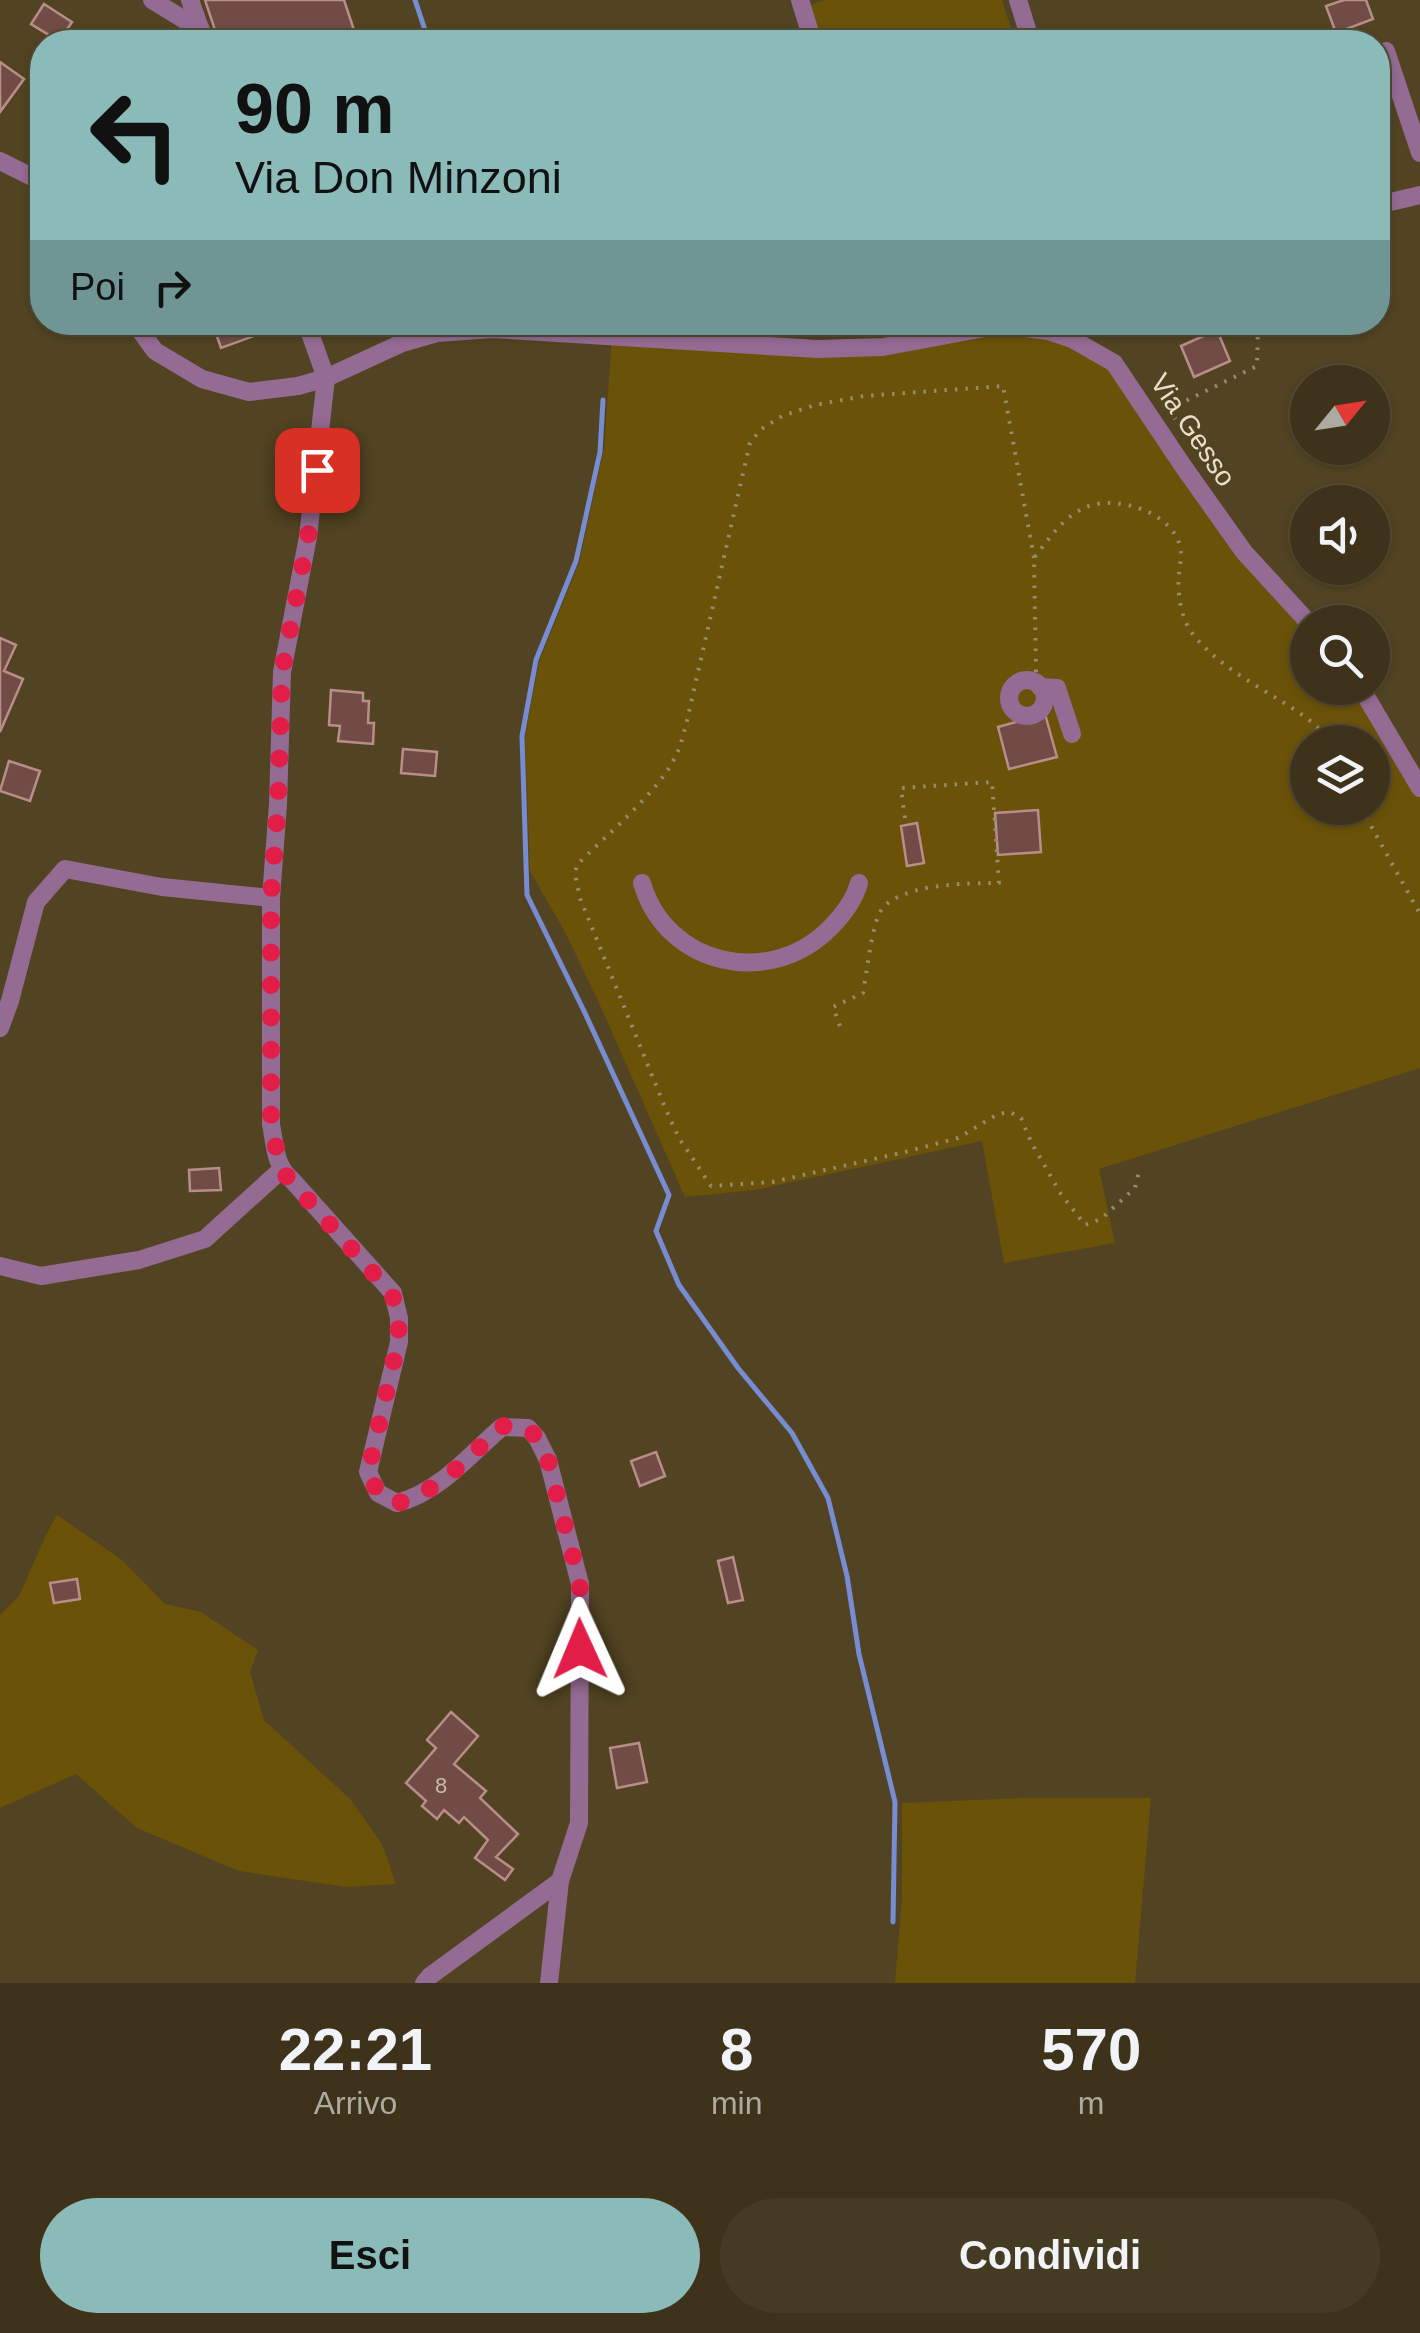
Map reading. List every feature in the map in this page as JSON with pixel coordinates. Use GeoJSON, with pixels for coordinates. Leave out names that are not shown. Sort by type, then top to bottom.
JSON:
{"type":"FeatureCollection","features":[{"type":"Feature","properties":{"kind":"street"},"geometry":{"type":"LineString","coordinates":[[152,0],[194,30]]}},
{"type":"Feature","properties":{"kind":"street"},"geometry":{"type":"LineString","coordinates":[[190,0],[201,30]]}},
{"type":"Feature","properties":{"kind":"street"},"geometry":{"type":"LineString","coordinates":[[800,0],[810,30]]}},
{"type":"Feature","properties":{"kind":"street"},"geometry":{"type":"LineString","coordinates":[[1018,0],[1027,30]]}},
{"type":"Feature","properties":{"kind":"street"},"geometry":{"type":"LineString","coordinates":[[1390,63],[1420,153]]}},
{"type":"Feature","properties":{"kind":"street"},"geometry":{"type":"LineString","coordinates":[[0,160],[30,176]]}},
{"type":"Feature","properties":{"kind":"street"},"geometry":{"type":"LineString","coordinates":[[1390,202],[1420,195]]}},
{"type":"Feature","properties":{"kind":"street","name":"Via Gesso"},"geometry":{"type":"LineString","coordinates":[[143,335],[155,352],[202,379],[249,392],[326,378],[402,342],[433,335]]}},
{"type":"Feature","properties":{"kind":"street"},"geometry":{"type":"LineString","coordinates":[[311,335],[326,378],[308,537],[282,672],[271,898],[271,1124],[281,1170],[392,1294],[399,1318],[398,1342],[368,1472],[378,1493],[398,1503],[418,1498],[502,1426],[528,1428],[548,1460],[580,1584],[579,1822],[560,1882],[549,1983]]}},
{"type":"Feature","properties":{"kind":"street","name":"Via Gesso"},"geometry":{"type":"LineString","coordinates":[[590,335],[817,349],[883,347],[948,335]]}},
{"type":"Feature","properties":{"kind":"street","name":"Via Gesso"},"geometry":{"type":"LineString","coordinates":[[1064,335],[1114,363],[1244,552],[1292,605]]}},
{"type":"Feature","properties":{"kind":"street"},"geometry":{"type":"LineString","coordinates":[[1038,685],[1057,688],[1072,734]]}},
{"type":"Feature","properties":{"kind":"street"},"geometry":{"type":"LineString","coordinates":[[1371,705],[1420,788]]}},
{"type":"Feature","properties":{"kind":"street"},"geometry":{"type":"LineString","coordinates":[[0,1028],[36,902],[65,869],[162,887],[271,898]]}},
{"type":"Feature","properties":{"kind":"street"},"geometry":{"type":"LineString","coordinates":[[642,882],[656,916],[688,945],[703,954],[759,964],[792,954],[822,936],[856,896],[859,882]]}},
{"type":"Feature","properties":{"kind":"street"},"geometry":{"type":"LineString","coordinates":[[0,1266],[41,1276],[139,1260],[205,1239],[281,1170]]}},
{"type":"Feature","properties":{"kind":"street"},"geometry":{"type":"LineString","coordinates":[[424,1983],[560,1882]]}},
{"type":"Feature","properties":{"kind":"path"},"geometry":{"type":"LineString","coordinates":[[1188,440],[1170,409],[1257,366],[1258,335]]}},
{"type":"Feature","properties":{"kind":"path"},"geometry":{"type":"LineString","coordinates":[[1038,685],[1034,558],[1002,386],[838,399],[782,416],[760,430],[750,443],[677,754],[667,772],[577,865],[574,874],[652,1078],[680,1138],[711,1186],[772,1182],[905,1152],[958,1138],[998,1114],[1010,1112],[1021,1118],[1061,1194],[1085,1225],[1102,1219],[1135,1188],[1139,1171]]}},
{"type":"Feature","properties":{"kind":"path"},"geometry":{"type":"LineString","coordinates":[[1034,558],[1070,516],[1088,506],[1135,506],[1149,513],[1163,522],[1182,549],[1178,595],[1189,630],[1224,664],[1315,725]]}},
{"type":"Feature","properties":{"kind":"path"},"geometry":{"type":"LineString","coordinates":[[840,1026],[833,1007],[863,993],[878,916],[886,904],[936,886],[999,884],[992,782],[901,788],[906,825]]}},
{"type":"Feature","properties":{"kind":"path"},"geometry":{"type":"LineString","coordinates":[[1370,825],[1420,914]]}},
{"type":"Feature","properties":{"kind":"shaded area"},"geometry":{"type":"Polygon","coordinates":[[[825,0],[1002,0],[1011,30],[817,30],[810,5],[825,0]]]}},
{"type":"Feature","properties":{"kind":"shaded area"},"geometry":{"type":"Polygon","coordinates":[[[914,335],[1065,335],[1119,377],[1295,605],[1290,605],[1290,705],[1374,705],[1384,725],[1290,725],[1290,825],[1390,825],[1390,737],[1420,795],[1420,1068],[1099,1169],[1115,1243],[1004,1263],[982,1141],[755,1190],[685,1197],[599,1003],[530,871],[525,736],[539,662],[579,563],[604,449],[612,336],[829,349],[914,335]]]}},
{"type":"Feature","properties":{"kind":"shaded area"},"geometry":{"type":"Polygon","coordinates":[[[57,1515],[122,1560],[165,1604],[201,1612],[258,1650],[250,1672],[264,1720],[350,1799],[382,1844],[396,1884],[346,1887],[239,1871],[137,1828],[76,1774],[0,1808],[0,1615],[19,1596],[57,1515]]]}},
{"type":"Feature","properties":{"kind":"shaded area"},"geometry":{"type":"Polygon","coordinates":[[[1151,1798],[1135,1983],[895,1983],[902,1897],[902,1803],[1151,1798]]]}},
{"type":"Feature","properties":{"kind":"building"},"geometry":{"type":"Polygon","coordinates":[[[205,0],[344,0],[354,30],[215,30],[205,0]]]}},
{"type":"Feature","properties":{"kind":"building"},"geometry":{"type":"Polygon","coordinates":[[[1344,0],[1366,0],[1373,19],[1335,30],[1326,6],[1344,0]]]}},
{"type":"Feature","properties":{"kind":"building"},"geometry":{"type":"Polygon","coordinates":[[[44,4],[72,22],[67,30],[41,30],[31,24],[44,4]]]}},
{"type":"Feature","properties":{"kind":"building"},"geometry":{"type":"Polygon","coordinates":[[[0,62],[24,79],[0,112],[0,62]]]}},
{"type":"Feature","properties":{"kind":"building"},"geometry":{"type":"Polygon","coordinates":[[[216,335],[257,335],[221,348],[216,335]]]}},
{"type":"Feature","properties":{"kind":"building"},"geometry":{"type":"Polygon","coordinates":[[[1206,335],[1219,335],[1230,361],[1194,377],[1181,346],[1206,335]]]}},
{"type":"Feature","properties":{"kind":"building"},"geometry":{"type":"Polygon","coordinates":[[[0,638],[16,645],[4,671],[23,679],[0,732],[0,638]]]}},
{"type":"Feature","properties":{"kind":"building"},"geometry":{"type":"Polygon","coordinates":[[[331,690],[363,693],[363,701],[369,701],[368,723],[374,723],[373,744],[338,741],[340,726],[329,725],[331,690]]]}},
{"type":"Feature","properties":{"kind":"building"},"geometry":{"type":"Polygon","coordinates":[[[1045,714],[1057,757],[1009,769],[998,727],[1045,714]]]}},
{"type":"Feature","properties":{"kind":"building"},"geometry":{"type":"Polygon","coordinates":[[[403,749],[437,752],[435,776],[401,773],[403,749]]]}},
{"type":"Feature","properties":{"kind":"building"},"geometry":{"type":"Polygon","coordinates":[[[9,761],[40,771],[30,801],[0,791],[9,761]]]}},
{"type":"Feature","properties":{"kind":"building"},"geometry":{"type":"Polygon","coordinates":[[[1038,810],[1041,852],[998,855],[995,813],[1038,810]]]}},
{"type":"Feature","properties":{"kind":"building"},"geometry":{"type":"Polygon","coordinates":[[[917,823],[924,863],[907,866],[901,826],[917,823]]]}},
{"type":"Feature","properties":{"kind":"building"},"geometry":{"type":"Polygon","coordinates":[[[219,1168],[221,1190],[190,1191],[189,1170],[219,1168]]]}},
{"type":"Feature","properties":{"kind":"building"},"geometry":{"type":"Polygon","coordinates":[[[656,1452],[665,1476],[640,1486],[631,1461],[656,1452]]]}},
{"type":"Feature","properties":{"kind":"building"},"geometry":{"type":"Polygon","coordinates":[[[733,1557],[743,1600],[728,1603],[718,1561],[733,1557]]]}},
{"type":"Feature","properties":{"kind":"building"},"geometry":{"type":"Polygon","coordinates":[[[77,1579],[80,1599],[54,1603],[50,1583],[77,1579]]]}},
{"type":"Feature","properties":{"kind":"building"},"geometry":{"type":"Polygon","coordinates":[[[451,1712],[478,1736],[454,1764],[486,1791],[480,1798],[518,1834],[496,1857],[513,1869],[505,1880],[475,1858],[488,1840],[464,1817],[459,1823],[444,1810],[437,1819],[422,1806],[426,1801],[406,1783],[436,1748],[427,1740],[451,1712]]]}},
{"type":"Feature","properties":{"kind":"building"},"geometry":{"type":"Polygon","coordinates":[[[639,1743],[647,1782],[617,1788],[610,1748],[639,1743]]]}},
{"type":"Feature","properties":{"kind":"waterway"},"geometry":{"type":"LineString","coordinates":[[415,0],[425,30]]}},
{"type":"Feature","properties":{"kind":"waterway"},"geometry":{"type":"LineString","coordinates":[[603,400],[600,452],[576,561],[536,660],[522,736],[527,895],[669,1195],[656,1231],[679,1285],[738,1368],[792,1433],[828,1498],[847,1576],[859,1654],[895,1802],[893,1922]]}},
{"type":"Feature","properties":{"kind":"route"},"geometry":{"type":"LineString","coordinates":[[317,470],[282,672],[271,898],[271,1124],[278,1158],[281,1170],[392,1294],[400,1328],[368,1472],[378,1493],[398,1503],[418,1498],[502,1426],[528,1428],[548,1460],[580,1584],[580,1649]]}}]}
